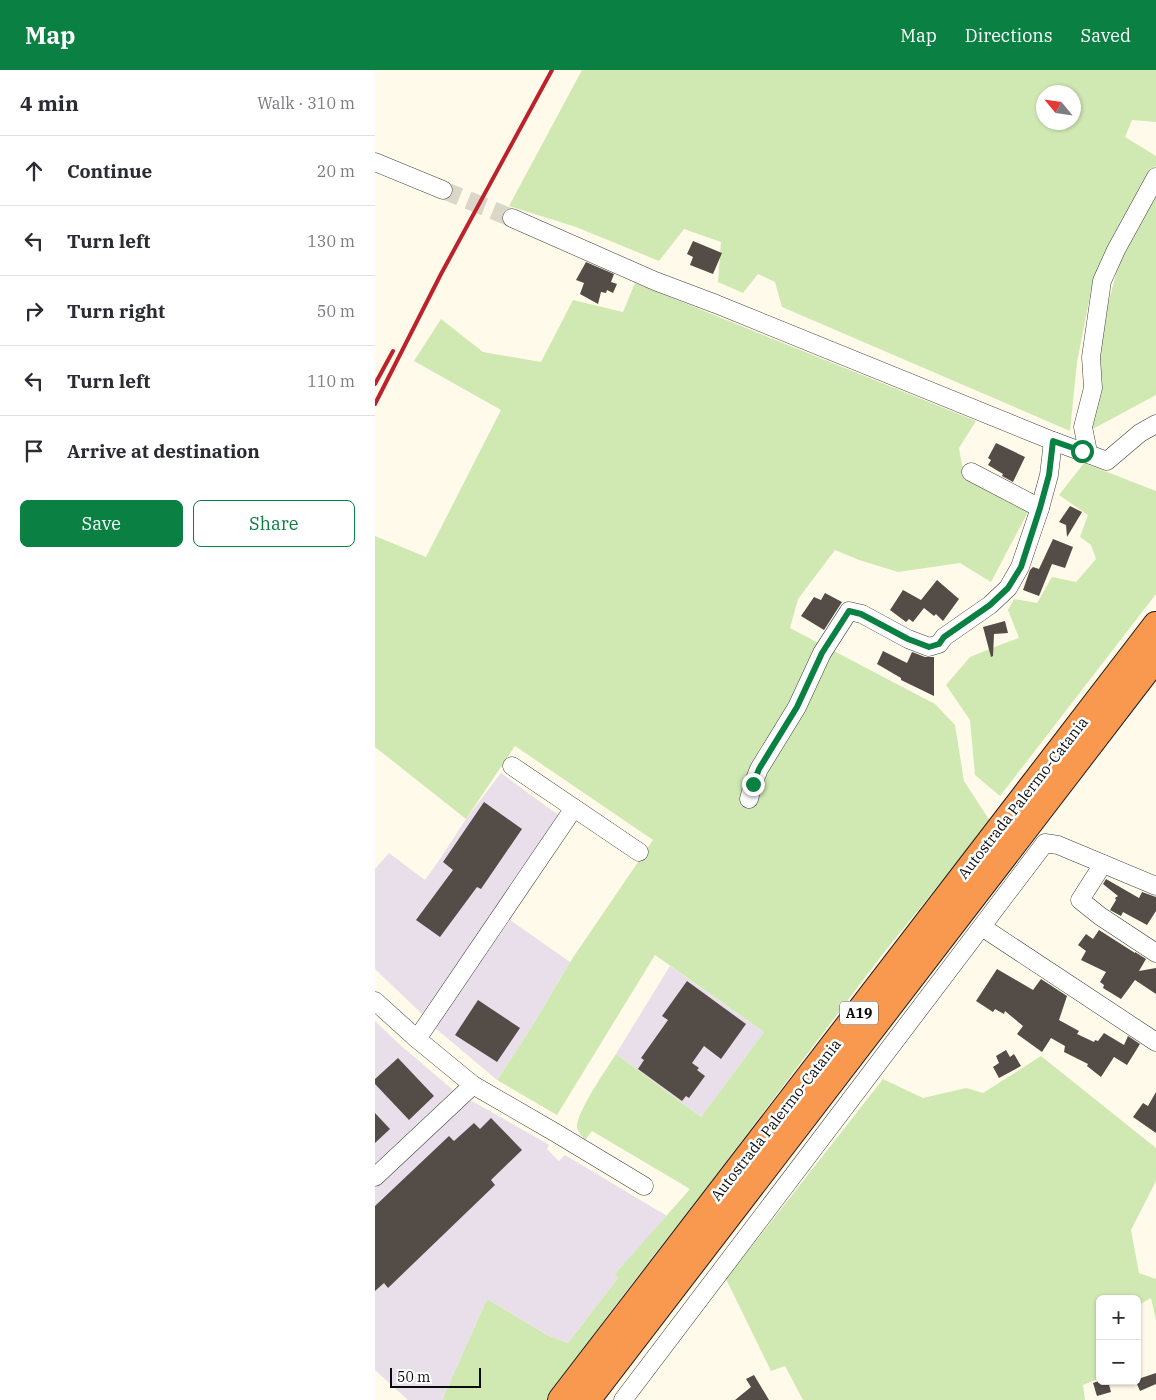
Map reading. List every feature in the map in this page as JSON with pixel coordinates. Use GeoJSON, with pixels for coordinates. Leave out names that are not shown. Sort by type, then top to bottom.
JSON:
{"type":"FeatureCollection","features":[{"type":"Feature","properties":{"kind":"highway","name":"Autostrada Palermo-Catania"},"geometry":{"type":"LineString","coordinates":[[561,1400],[1156,625]]}},
{"type":"Feature","properties":{"kind":"highway","name":"Autostrada Palermo-Catania"},"geometry":{"type":"LineString","coordinates":[[587,1400],[1156,658]]}},
{"type":"Feature","properties":{"kind":"street"},"geometry":{"type":"LineString","coordinates":[[375,162],[443,190]]}},
{"type":"Feature","properties":{"kind":"street"},"geometry":{"type":"LineString","coordinates":[[1087,447],[1083,427],[1093,388],[1091,357],[1102,281],[1116,250],[1156,177]]}},
{"type":"Feature","properties":{"kind":"street"},"geometry":{"type":"LineString","coordinates":[[512,218],[655,281],[1053,441],[1107,460],[1140,433],[1156,424]]}},
{"type":"Feature","properties":{"kind":"street"},"geometry":{"type":"LineString","coordinates":[[749,799],[759,769],[797,707],[822,653],[849,611],[861,614],[908,639],[929,647],[939,644],[944,637],[990,605],[1008,588],[1021,567],[1040,508],[1049,475],[1053,441]]}},
{"type":"Feature","properties":{"kind":"street"},"geometry":{"type":"LineString","coordinates":[[971,472],[1040,508]]}},
{"type":"Feature","properties":{"kind":"street"},"geometry":{"type":"LineString","coordinates":[[512,766],[639,852]]}},
{"type":"Feature","properties":{"kind":"street"},"geometry":{"type":"LineString","coordinates":[[417,1039],[574,808]]}},
{"type":"Feature","properties":{"kind":"street"},"geometry":{"type":"LineString","coordinates":[[623,1400],[1045,843],[1059,845],[1156,886]]}},
{"type":"Feature","properties":{"kind":"street"},"geometry":{"type":"LineString","coordinates":[[1103,864],[1080,900],[1100,916],[1156,953]]}},
{"type":"Feature","properties":{"kind":"street"},"geometry":{"type":"LineString","coordinates":[[982,927],[1156,1042]]}},
{"type":"Feature","properties":{"kind":"street"},"geometry":{"type":"LineString","coordinates":[[375,1001],[417,1039],[473,1085],[556,1132],[644,1186]]}},
{"type":"Feature","properties":{"kind":"street"},"geometry":{"type":"LineString","coordinates":[[375,1177],[473,1085]]}},
{"type":"Feature","properties":{"kind":"shaded area"},"geometry":{"type":"Polygon","coordinates":[[[501,773],[561,817],[422,1014],[375,969],[375,869],[389,853],[425,880],[466,819],[501,773]]]}},
{"type":"Feature","properties":{"kind":"shaded area"},"geometry":{"type":"Polygon","coordinates":[[[510,920],[570,962],[533,1025],[497,1080],[434,1027],[510,920]]]}},
{"type":"Feature","properties":{"kind":"shaded area"},"geometry":{"type":"Polygon","coordinates":[[[670,966],[764,1032],[701,1117],[616,1054],[670,966]]]}},
{"type":"Feature","properties":{"kind":"shaded area"},"geometry":{"type":"Polygon","coordinates":[[[375,1021],[453,1090],[375,1164],[375,1021]]]}},
{"type":"Feature","properties":{"kind":"shaded area"},"geometry":{"type":"Polygon","coordinates":[[[472,1101],[549,1145],[547,1149],[559,1161],[565,1155],[667,1216],[614,1275],[618,1278],[568,1343],[547,1335],[487,1299],[442,1400],[408,1400],[375,1370],[375,1188],[472,1101]]]}},
{"type":"Feature","properties":{"kind":"green space"},"geometry":{"type":"Polygon","coordinates":[[[582,70],[1156,70],[1156,122],[1132,120],[1125,137],[1156,156],[1156,165],[1091,291],[1077,362],[1070,431],[782,307],[775,282],[758,274],[743,293],[718,282],[721,242],[684,229],[659,261],[576,227],[509,206],[582,70]]]}},
{"type":"Feature","properties":{"kind":"green space"},"geometry":{"type":"Polygon","coordinates":[[[1156,193],[1156,395],[1089,431],[1100,333],[1121,256],[1156,193]]]}},
{"type":"Feature","properties":{"kind":"green space"},"geometry":{"type":"Polygon","coordinates":[[[635,283],[976,421],[959,448],[964,476],[1028,512],[991,582],[960,563],[898,572],[859,560],[835,550],[798,599],[790,628],[935,704],[955,725],[964,781],[990,821],[882,955],[614,1307],[547,1400],[442,1400],[487,1299],[547,1335],[568,1343],[618,1278],[614,1275],[690,1189],[592,1131],[585,1140],[578,1131],[578,1120],[581,1112],[616,1054],[701,1117],[764,1032],[655,955],[557,1115],[497,1080],[533,1025],[570,962],[653,840],[515,746],[466,819],[375,747],[375,536],[426,557],[501,410],[414,361],[441,319],[483,352],[541,362],[573,300],[623,312],[635,283]]]}},
{"type":"Feature","properties":{"kind":"green space"},"geometry":{"type":"Polygon","coordinates":[[[1084,463],[1156,491],[1156,594],[1000,796],[975,775],[970,720],[946,685],[970,657],[1019,638],[1008,610],[1014,599],[1037,603],[1052,577],[1076,582],[1096,559],[1091,545],[1080,537],[1088,515],[1059,495],[1084,463]]]}},
{"type":"Feature","properties":{"kind":"green space"},"geometry":{"type":"Polygon","coordinates":[[[1041,1056],[1156,1148],[1156,1181],[1131,1230],[1139,1273],[1156,1279],[1156,1320],[1151,1298],[1141,1304],[1141,1295],[1096,1295],[1096,1380],[1083,1385],[1085,1400],[803,1400],[785,1366],[771,1371],[726,1279],[883,1079],[923,1098],[966,1088],[983,1093],[1041,1056]]]}},
{"type":"Feature","properties":{"kind":"building"},"geometry":{"type":"Polygon","coordinates":[[[693,241],[722,253],[713,274],[690,265],[693,257],[687,254],[693,241]]]}},
{"type":"Feature","properties":{"kind":"building"},"geometry":{"type":"Polygon","coordinates":[[[586,262],[614,274],[611,282],[617,284],[613,293],[607,290],[606,293],[601,292],[598,304],[580,294],[584,283],[576,280],[586,262]]]}},
{"type":"Feature","properties":{"kind":"building"},"geometry":{"type":"Polygon","coordinates":[[[996,443],[1025,457],[1013,482],[988,465],[991,460],[988,458],[996,443]]]}},
{"type":"Feature","properties":{"kind":"building"},"geometry":{"type":"Polygon","coordinates":[[[1070,506],[1082,512],[1067,537],[1066,525],[1059,522],[1070,506]]]}},
{"type":"Feature","properties":{"kind":"building"},"geometry":{"type":"Polygon","coordinates":[[[1053,539],[1073,547],[1065,568],[1052,564],[1039,596],[1023,590],[1030,570],[1033,567],[1039,569],[1053,539]]]}},
{"type":"Feature","properties":{"kind":"building"},"geometry":{"type":"Polygon","coordinates":[[[937,580],[959,599],[943,621],[936,614],[934,616],[924,608],[913,622],[909,619],[906,622],[890,610],[903,590],[921,600],[937,580]]]}},
{"type":"Feature","properties":{"kind":"building"},"geometry":{"type":"Polygon","coordinates":[[[825,593],[842,602],[824,630],[801,616],[814,597],[821,600],[825,593]]]}},
{"type":"Feature","properties":{"kind":"building"},"geometry":{"type":"Polygon","coordinates":[[[1005,621],[1008,633],[994,634],[993,656],[991,657],[983,627],[1005,621]]]}},
{"type":"Feature","properties":{"kind":"building"},"geometry":{"type":"Polygon","coordinates":[[[883,651],[907,663],[912,652],[925,657],[934,657],[934,696],[901,680],[901,678],[877,664],[883,651]]]}},
{"type":"Feature","properties":{"kind":"building"},"geometry":{"type":"Polygon","coordinates":[[[484,802],[522,829],[481,889],[477,887],[440,937],[416,920],[453,870],[443,862],[484,802]]]}},
{"type":"Feature","properties":{"kind":"building"},"geometry":{"type":"Polygon","coordinates":[[[1106,879],[1139,898],[1142,892],[1156,897],[1156,911],[1147,925],[1123,912],[1121,916],[1110,910],[1116,900],[1115,898],[1118,896],[1103,884],[1106,879]]]}},
{"type":"Feature","properties":{"kind":"building"},"geometry":{"type":"Polygon","coordinates":[[[1099,930],[1146,959],[1139,971],[1156,968],[1156,994],[1135,980],[1121,999],[1103,988],[1104,985],[1100,982],[1106,972],[1081,960],[1086,951],[1078,945],[1086,934],[1093,939],[1099,930]]]}},
{"type":"Feature","properties":{"kind":"building"},"geometry":{"type":"Polygon","coordinates":[[[997,969],[1033,990],[1041,979],[1067,996],[1059,1020],[1079,1031],[1077,1034],[1094,1042],[1095,1040],[1098,1041],[1104,1033],[1124,1045],[1128,1036],[1140,1044],[1127,1065],[1114,1057],[1101,1077],[1087,1066],[1088,1064],[1064,1052],[1065,1046],[1051,1038],[1042,1052],[1017,1034],[1023,1026],[1005,1011],[1004,1014],[995,1009],[993,1012],[976,1001],[997,969]]]}},
{"type":"Feature","properties":{"kind":"building"},"geometry":{"type":"Polygon","coordinates":[[[687,981],[746,1024],[721,1059],[704,1046],[692,1063],[705,1076],[689,1098],[686,1096],[682,1101],[638,1069],[644,1060],[641,1058],[668,1020],[662,1016],[687,981]]]}},
{"type":"Feature","properties":{"kind":"building"},"geometry":{"type":"Polygon","coordinates":[[[478,1000],[520,1028],[497,1062],[455,1035],[478,1000]]]}},
{"type":"Feature","properties":{"kind":"building"},"geometry":{"type":"Polygon","coordinates":[[[1006,1050],[1010,1057],[1014,1054],[1021,1066],[999,1078],[993,1067],[999,1063],[996,1056],[1006,1050]]]}},
{"type":"Feature","properties":{"kind":"building"},"geometry":{"type":"Polygon","coordinates":[[[398,1058],[434,1096],[409,1120],[375,1084],[375,1079],[398,1058]]]}},
{"type":"Feature","properties":{"kind":"building"},"geometry":{"type":"Polygon","coordinates":[[[1156,1092],[1156,1133],[1133,1117],[1143,1103],[1148,1106],[1156,1092]]]}},
{"type":"Feature","properties":{"kind":"building"},"geometry":{"type":"Polygon","coordinates":[[[375,1113],[390,1129],[375,1143],[375,1113]]]}},
{"type":"Feature","properties":{"kind":"building"},"geometry":{"type":"Polygon","coordinates":[[[491,1118],[522,1150],[491,1180],[495,1185],[388,1288],[384,1283],[375,1291],[375,1206],[449,1136],[454,1141],[474,1123],[480,1129],[491,1118]]]}},
{"type":"Feature","properties":{"kind":"building"},"geometry":{"type":"Polygon","coordinates":[[[1156,1373],[1156,1384],[1140,1391],[1137,1385],[1141,1385],[1141,1378],[1156,1373]]]}},
{"type":"Feature","properties":{"kind":"building"},"geometry":{"type":"Polygon","coordinates":[[[754,1375],[769,1400],[735,1400],[751,1387],[746,1379],[754,1375]]]}},
{"type":"Feature","properties":{"kind":"building"},"geometry":{"type":"Polygon","coordinates":[[[1096,1382],[1096,1385],[1109,1385],[1111,1392],[1097,1396],[1093,1383],[1096,1382]]]}},
{"type":"Feature","properties":{"kind":"tunnel"},"geometry":{"type":"LineString","coordinates":[[443,190],[512,218]]}},
{"type":"Feature","properties":{"kind":"railway"},"geometry":{"type":"LineString","coordinates":[[375,404],[441,274],[552,70]]}},
{"type":"Feature","properties":{"kind":"railway"},"geometry":{"type":"LineString","coordinates":[[375,384],[393,351]]}},
{"type":"Feature","properties":{"kind":"route"},"geometry":{"type":"LineString","coordinates":[[753,784],[759,769],[797,707],[822,653],[849,611],[861,614],[908,639],[929,647],[939,644],[944,637],[990,605],[1008,588],[1021,567],[1049,475],[1053,441],[1082,451]]}}]}
